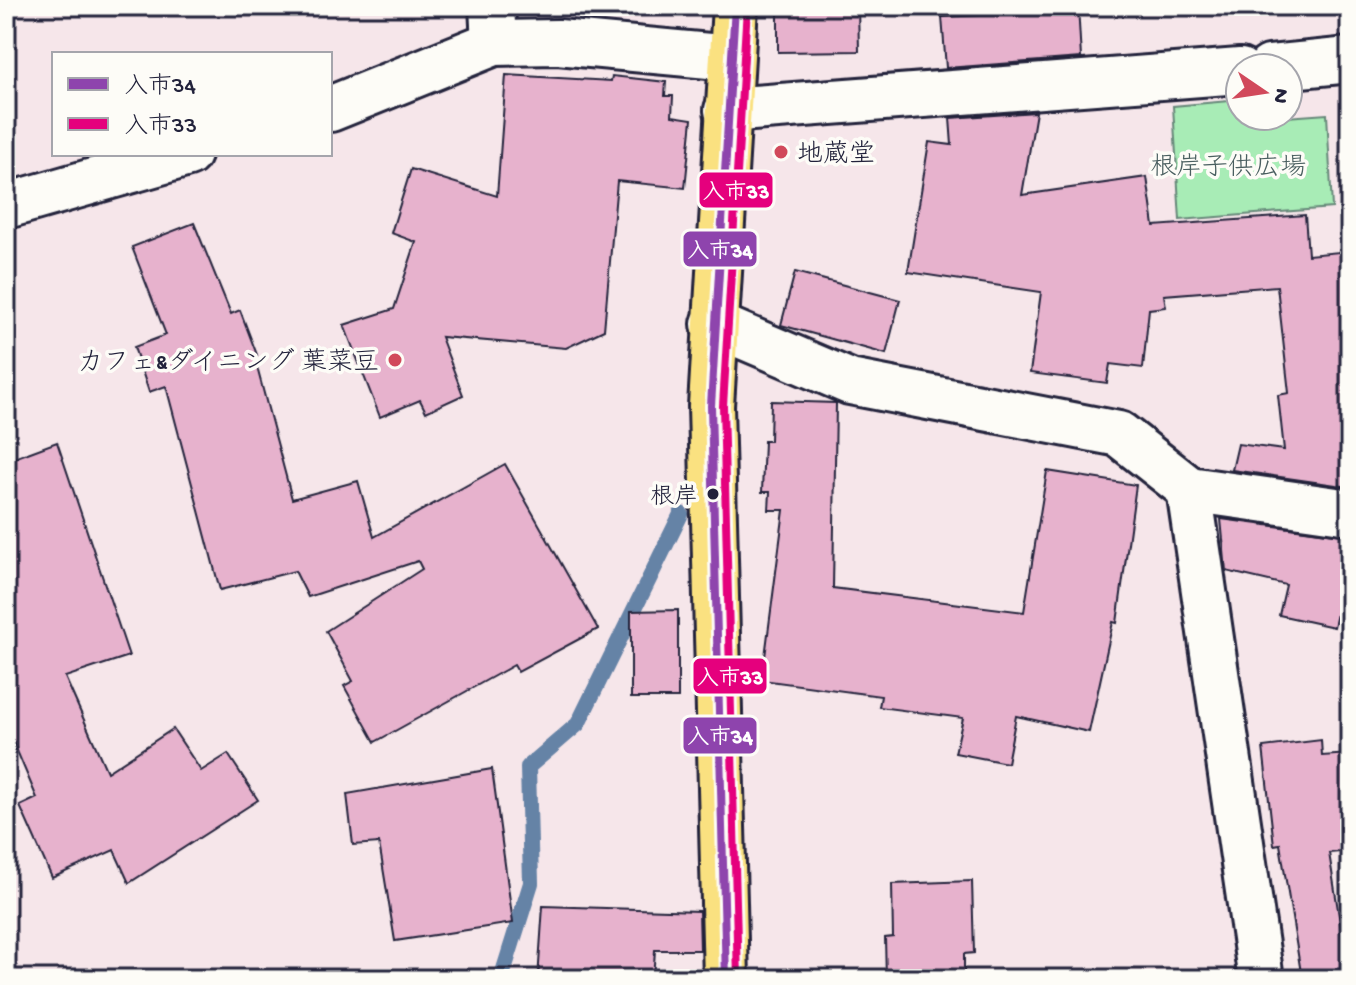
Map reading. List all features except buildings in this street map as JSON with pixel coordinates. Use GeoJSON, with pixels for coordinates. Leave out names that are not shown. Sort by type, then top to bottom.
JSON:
{"type":"FeatureCollection","features":[{"type":"Feature","properties":{"kind":"main road"},"geometry":{"type":"LineString","coordinates":[[726,979],[711,406],[735,6]]}},
{"type":"Feature","properties":{"kind":"street"},"geometry":{"type":"LineString","coordinates":[[332,108],[493,24],[558,42],[731,58]]}},
{"type":"Feature","properties":{"kind":"street"},"geometry":{"type":"LineString","coordinates":[[1304,65],[1350,60]]}},
{"type":"Feature","properties":{"kind":"street"},"geometry":{"type":"LineString","coordinates":[[727,110],[1224,72]]}},
{"type":"Feature","properties":{"kind":"street"},"geometry":{"type":"LineString","coordinates":[[6,206],[181,156]]}},
{"type":"Feature","properties":{"kind":"street"},"geometry":{"type":"LineString","coordinates":[[714,324],[850,382],[1119,434],[1189,489],[1350,512]]}},
{"type":"Feature","properties":{"kind":"street"},"geometry":{"type":"LineString","coordinates":[[1189,489],[1261,979]]}},
{"type":"Feature","properties":{"kind":"green space","name":"根岸子供広場"},"geometry":{"type":"Polygon","coordinates":[[[1224,101],[1224,132],[1304,132],[1304,116],[1327,114],[1332,208],[1180,220],[1173,106],[1224,101]]]}},
{"type":"Feature","properties":{"kind":"waterway"},"geometry":{"type":"LineString","coordinates":[[501,979],[531,883],[528,767],[578,724],[681,514]]}},
{"type":"Feature","properties":{"kind":"transit line","name":"入市34"},"geometry":{"type":"LineString","coordinates":[[726,979],[711,406],[735,6]]}},
{"type":"Feature","properties":{"kind":"transit line","name":"入市33"},"geometry":{"type":"LineString","coordinates":[[738,979],[723,406],[747,7]]}},
{"type":"Feature","properties":{"kind":"place","name":"地蔵堂"},"geometry":{"type":"Point","coordinates":[781,152]}},
{"type":"Feature","properties":{"kind":"place","name":"カフェ&ダイニング 葉菜豆"},"geometry":{"type":"Point","coordinates":[395,360]}},
{"type":"Feature","properties":{"kind":"place","name":"根岸"},"geometry":{"type":"Point","coordinates":[713,494]}}]}
